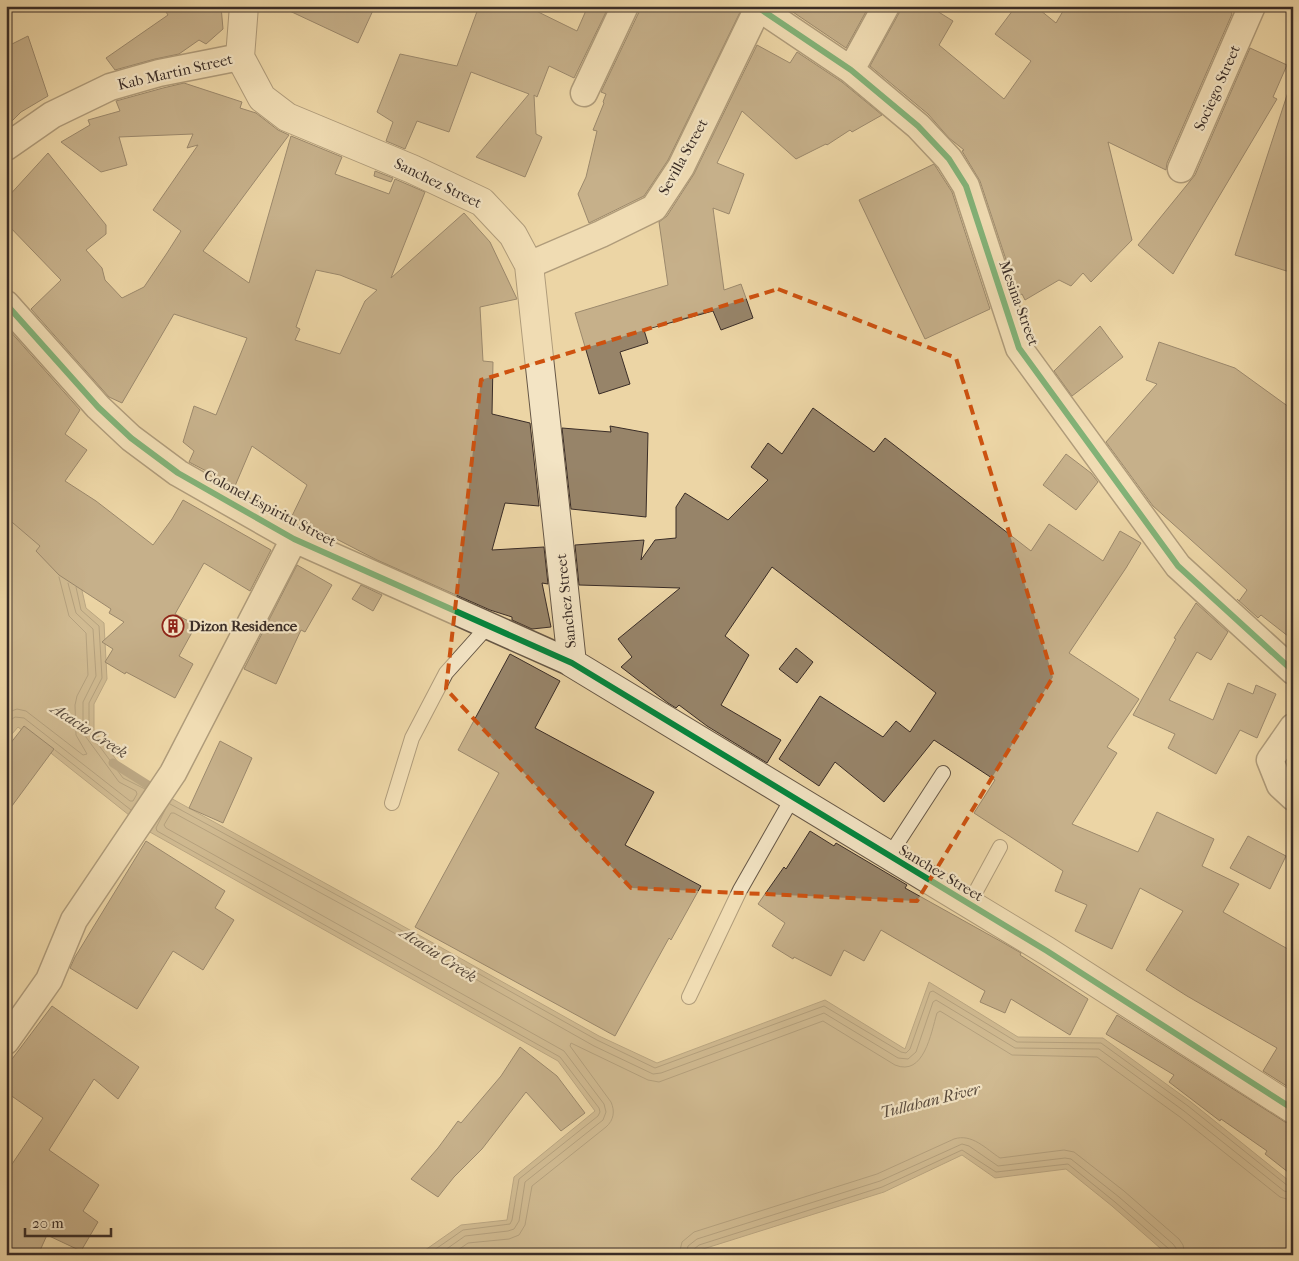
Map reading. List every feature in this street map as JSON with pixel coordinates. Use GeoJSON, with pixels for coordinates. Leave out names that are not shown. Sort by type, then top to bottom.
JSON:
{"type":"FeatureCollection","features":[{"type":"Feature","properties":{"kind":"street"},"geometry":{"type":"LineString","coordinates":[[240,57],[244,6]]}},
{"type":"Feature","properties":{"kind":"street"},"geometry":{"type":"LineString","coordinates":[[584,93],[625,6]]}},
{"type":"Feature","properties":{"kind":"street"},"geometry":{"type":"LineString","coordinates":[[851,70],[886,6]]}},
{"type":"Feature","properties":{"kind":"street","name":"Sociego Street"},"geometry":{"type":"LineString","coordinates":[[1181,169],[1252,6]]}},
{"type":"Feature","properties":{"kind":"street","name":"Mesina Street"},"geometry":{"type":"LineString","coordinates":[[757,7],[851,70],[918,126],[949,159],[966,186],[1019,348],[1178,566],[1293,671]]}},
{"type":"Feature","properties":{"kind":"street","name":"Sevilla Street"},"geometry":{"type":"LineString","coordinates":[[529,265],[601,234],[654,208],[681,167],[757,7]]}},
{"type":"Feature","properties":{"kind":"street","name":"Kab Martin Street"},"geometry":{"type":"LineString","coordinates":[[6,147],[52,115],[110,87],[158,73],[240,57]]}},
{"type":"Feature","properties":{"kind":"street","name":"Sanchez Street"},"geometry":{"type":"LineString","coordinates":[[240,57],[262,98],[287,117],[412,169],[482,202],[513,236],[529,265],[572,663],[1047,951],[1293,1109]]}},
{"type":"Feature","properties":{"kind":"street","name":"Colonel Espiritu Street"},"geometry":{"type":"LineString","coordinates":[[6,304],[98,407],[132,438],[178,473],[294,539],[572,663]]}},
{"type":"Feature","properties":{"kind":"street"},"geometry":{"type":"LineString","coordinates":[[6,1041],[49,980],[74,920],[173,773],[294,539]]}},
{"type":"Feature","properties":{"kind":"street"},"geometry":{"type":"LineString","coordinates":[[1293,727],[1270,760],[1280,785],[1293,797]]}},
{"type":"Feature","properties":{"kind":"lane"},"geometry":{"type":"LineString","coordinates":[[392,803],[412,738],[446,673],[488,626]]}},
{"type":"Feature","properties":{"kind":"lane"},"geometry":{"type":"LineString","coordinates":[[889,856],[943,773]]}},
{"type":"Feature","properties":{"kind":"lane"},"geometry":{"type":"LineString","coordinates":[[689,997],[740,890],[793,798]]}},
{"type":"Feature","properties":{"kind":"lane"},"geometry":{"type":"LineString","coordinates":[[969,904],[1000,847]]}},
{"type":"Feature","properties":{"kind":"highlighted area"},"geometry":{"type":"Polygon","coordinates":[[[778,289],[956,358],[1053,677],[917,901],[631,888],[446,689],[481,380],[778,289]]]}},
{"type":"Feature","properties":{"kind":"water"},"geometry":{"type":"Polygon","coordinates":[[[6,504],[73,551],[86,608],[104,623],[107,679],[94,704],[94,730],[127,774],[155,788],[134,819],[18,727],[6,741],[6,504]]]}},
{"type":"Feature","properties":{"kind":"water","name":"Tullahan River"},"geometry":{"type":"Polygon","coordinates":[[[167,796],[599,1036],[657,1063],[825,1000],[905,1049],[929,982],[1018,1037],[1103,1038],[1191,1102],[1293,1184],[1293,1255],[1168,1255],[1066,1169],[995,1178],[962,1155],[884,1192],[700,1250],[696,1255],[418,1255],[461,1225],[507,1220],[514,1177],[595,1111],[558,1061],[148,831],[167,796]]]}},
{"type":"Feature","properties":{"kind":"building"},"geometry":{"type":"Polygon","coordinates":[[[162,6],[221,6],[223,29],[206,44],[199,40],[179,54],[115,70],[106,58],[168,15],[162,6]]]}},
{"type":"Feature","properties":{"kind":"building"},"geometry":{"type":"Polygon","coordinates":[[[279,6],[375,6],[358,43],[279,6]]]}},
{"type":"Feature","properties":{"kind":"building"},"geometry":{"type":"Polygon","coordinates":[[[479,6],[526,6],[577,31],[588,6],[593,6],[606,12],[574,78],[549,66],[537,97],[534,95],[536,134],[542,137],[525,177],[476,157],[529,94],[471,72],[449,132],[417,121],[405,149],[386,141],[393,122],[377,112],[400,54],[457,66],[479,6]]]}},
{"type":"Feature","properties":{"kind":"building"},"geometry":{"type":"Polygon","coordinates":[[[640,6],[741,6],[742,8],[668,160],[644,196],[589,223],[578,194],[586,177],[597,131],[593,130],[604,103],[606,94],[601,92],[639,12],[640,6]]]}},
{"type":"Feature","properties":{"kind":"building"},"geometry":{"type":"Polygon","coordinates":[[[784,6],[869,6],[846,48],[784,6]]]}},
{"type":"Feature","properties":{"kind":"building"},"geometry":{"type":"Polygon","coordinates":[[[901,6],[929,6],[953,21],[939,45],[1004,99],[1031,61],[995,34],[1016,6],[1035,6],[1056,23],[1066,6],[1228,6],[1232,14],[1167,163],[1166,170],[1108,142],[1132,240],[1091,282],[1083,273],[1071,286],[1059,280],[1025,300],[1022,294],[1018,296],[980,181],[962,151],[964,150],[949,138],[928,114],[870,66],[901,6]]]}},
{"type":"Feature","properties":{"kind":"building"},"geometry":{"type":"Polygon","coordinates":[[[28,36],[48,96],[21,112],[6,127],[6,47],[28,36]]]}},
{"type":"Feature","properties":{"kind":"building"},"geometry":{"type":"Polygon","coordinates":[[[757,45],[790,63],[797,52],[842,82],[882,115],[852,132],[850,130],[827,145],[796,159],[742,111],[717,163],[744,174],[729,214],[713,208],[724,290],[741,284],[753,318],[721,330],[713,311],[644,330],[648,343],[620,352],[630,384],[599,394],[575,313],[668,285],[659,222],[667,216],[694,174],[757,45]]]}},
{"type":"Feature","properties":{"kind":"building"},"geometry":{"type":"Polygon","coordinates":[[[1250,48],[1287,65],[1273,97],[1277,99],[1173,274],[1138,245],[1195,175],[1250,48]]]}},
{"type":"Feature","properties":{"kind":"building"},"geometry":{"type":"Polygon","coordinates":[[[184,83],[242,102],[240,108],[256,113],[278,130],[289,135],[203,251],[249,283],[291,136],[342,157],[335,174],[389,194],[395,179],[425,192],[391,278],[464,213],[490,242],[517,299],[480,307],[483,361],[493,362],[492,414],[530,423],[539,506],[505,503],[492,550],[544,547],[548,584],[542,583],[551,627],[532,629],[512,620],[512,617],[490,610],[377,560],[292,516],[307,485],[252,446],[235,486],[189,462],[194,451],[183,442],[194,406],[216,415],[247,338],[174,314],[122,403],[109,397],[31,309],[61,280],[6,223],[6,199],[48,153],[106,225],[106,234],[86,250],[102,268],[105,280],[122,298],[144,287],[181,231],[153,210],[198,145],[187,148],[193,134],[119,137],[127,165],[101,172],[61,142],[90,125],[88,120],[120,111],[116,101],[184,83]],[[316,270],[296,327],[300,329],[295,340],[340,354],[365,301],[377,290],[340,275],[316,270]]]}},
{"type":"Feature","properties":{"kind":"building"},"geometry":{"type":"Polygon","coordinates":[[[1288,92],[1293,93],[1293,273],[1235,255],[1288,92]]]}},
{"type":"Feature","properties":{"kind":"building"},"geometry":{"type":"Polygon","coordinates":[[[934,164],[952,192],[990,309],[925,339],[859,200],[934,164]]]}},
{"type":"Feature","properties":{"kind":"building"},"geometry":{"type":"Polygon","coordinates":[[[375,171],[393,178],[391,182],[374,176],[375,171]]]}},
{"type":"Feature","properties":{"kind":"building"},"geometry":{"type":"Polygon","coordinates":[[[1100,326],[1123,357],[1072,396],[1054,371],[1100,326]]]}},
{"type":"Feature","properties":{"kind":"building"},"geometry":{"type":"Polygon","coordinates":[[[9,330],[80,410],[65,434],[87,450],[65,481],[96,501],[153,545],[183,500],[271,550],[250,591],[204,563],[175,614],[196,625],[179,656],[193,664],[175,698],[126,672],[125,674],[105,662],[113,649],[102,642],[124,622],[109,613],[111,609],[59,575],[36,551],[40,546],[6,517],[6,332],[9,330]]]}},
{"type":"Feature","properties":{"kind":"building"},"geometry":{"type":"Polygon","coordinates":[[[1159,342],[1235,368],[1293,410],[1293,640],[1261,615],[1258,618],[1239,601],[1247,590],[1153,506],[1106,442],[1157,384],[1146,380],[1159,342]]]}},
{"type":"Feature","properties":{"kind":"building"},"geometry":{"type":"Polygon","coordinates":[[[813,408],[874,452],[885,438],[1031,551],[1049,524],[1103,561],[1120,531],[1141,543],[1069,653],[1139,699],[1107,747],[1117,753],[1072,824],[1138,852],[1157,812],[1214,839],[1202,866],[1239,884],[1223,912],[1293,952],[1293,1090],[1263,1071],[1277,1048],[1146,970],[1183,911],[1140,888],[1112,949],[1075,931],[1087,905],[1055,891],[1063,871],[974,813],[995,780],[934,740],[884,802],[835,762],[819,786],[779,759],[820,696],[883,737],[896,721],[910,732],[936,693],[772,567],[725,636],[749,655],[721,705],[781,740],[767,763],[707,726],[679,705],[676,708],[668,703],[621,667],[632,657],[618,639],[680,588],[579,585],[575,545],[644,540],[641,560],[655,540],[676,538],[676,507],[685,493],[728,520],[768,480],[751,467],[768,443],[782,454],[813,408]]]}},
{"type":"Feature","properties":{"kind":"building"},"geometry":{"type":"Polygon","coordinates":[[[610,426],[648,433],[646,517],[571,509],[562,428],[611,432],[610,426]]]}},
{"type":"Feature","properties":{"kind":"building"},"geometry":{"type":"Polygon","coordinates":[[[1066,454],[1091,473],[1098,482],[1076,510],[1043,485],[1066,454]]]}},
{"type":"Feature","properties":{"kind":"building"},"geometry":{"type":"Polygon","coordinates":[[[297,565],[332,585],[305,632],[301,630],[276,684],[244,669],[297,565]]]}},
{"type":"Feature","properties":{"kind":"building"},"geometry":{"type":"Polygon","coordinates":[[[361,585],[382,595],[373,611],[352,599],[361,585]]]}},
{"type":"Feature","properties":{"kind":"building"},"geometry":{"type":"Polygon","coordinates":[[[1196,603],[1228,632],[1211,660],[1197,652],[1169,700],[1213,720],[1228,683],[1253,694],[1256,685],[1276,694],[1257,738],[1240,730],[1216,774],[1168,748],[1175,734],[1133,715],[1176,639],[1174,638],[1196,603]]]}},
{"type":"Feature","properties":{"kind":"building"},"geometry":{"type":"Polygon","coordinates":[[[796,648],[813,662],[797,683],[779,669],[796,648]]]}},
{"type":"Feature","properties":{"kind":"building"},"geometry":{"type":"Polygon","coordinates":[[[510,654],[560,681],[535,728],[654,792],[625,845],[701,886],[671,940],[669,938],[615,1036],[415,927],[499,773],[458,750],[510,654]]]}},
{"type":"Feature","properties":{"kind":"building"},"geometry":{"type":"Polygon","coordinates":[[[24,726],[54,749],[6,814],[6,749],[24,726]]]}},
{"type":"Feature","properties":{"kind":"building"},"geometry":{"type":"Polygon","coordinates":[[[220,741],[252,758],[223,823],[189,808],[220,741]]]}},
{"type":"Feature","properties":{"kind":"building"},"geometry":{"type":"Polygon","coordinates":[[[810,831],[834,846],[836,843],[907,885],[905,888],[1021,953],[1020,955],[1088,999],[1070,1035],[1011,999],[1005,1013],[980,1002],[985,991],[881,930],[864,961],[844,950],[831,976],[794,957],[793,959],[772,946],[785,923],[758,904],[784,867],[786,869],[810,831]]]}},
{"type":"Feature","properties":{"kind":"building"},"geometry":{"type":"Polygon","coordinates":[[[1248,836],[1286,856],[1270,889],[1230,868],[1248,836]]]}},
{"type":"Feature","properties":{"kind":"building"},"geometry":{"type":"Polygon","coordinates":[[[146,841],[225,891],[215,908],[234,920],[203,970],[173,951],[137,1009],[70,968],[146,841]]]}},
{"type":"Feature","properties":{"kind":"building"},"geometry":{"type":"Polygon","coordinates":[[[52,1006],[139,1067],[118,1099],[94,1079],[49,1150],[99,1185],[83,1211],[98,1222],[81,1251],[47,1235],[38,1255],[23,1255],[6,1246],[6,1173],[43,1118],[6,1092],[6,1067],[52,1006]]]}},
{"type":"Feature","properties":{"kind":"building"},"geometry":{"type":"Polygon","coordinates":[[[1117,1015],[1285,1122],[1293,1125],[1293,1176],[1265,1154],[1267,1151],[1221,1119],[1220,1121],[1169,1082],[1174,1075],[1106,1034],[1117,1015]]]}},
{"type":"Feature","properties":{"kind":"building"},"geometry":{"type":"Polygon","coordinates":[[[520,1047],[557,1076],[585,1113],[561,1131],[526,1092],[482,1149],[454,1177],[438,1197],[411,1179],[458,1121],[461,1123],[501,1076],[520,1047]]]}},
{"type":"Feature","properties":{"kind":"waterway","name":"Acacia Creek"},"geometry":{"type":"LineString","coordinates":[[113,763],[151,787]]}},
{"type":"Feature","properties":{"kind":"cycle path"},"geometry":{"type":"LineString","coordinates":[[756,6],[851,70],[918,126],[949,159],[966,186],[1019,348],[1178,566],[1293,671]]}},
{"type":"Feature","properties":{"kind":"cycle path"},"geometry":{"type":"LineString","coordinates":[[6,304],[98,407],[131,438],[178,473],[294,539],[572,663],[1047,951],[1293,1109]]}},
{"type":"Feature","properties":{"kind":"place","name":"Dizon Residence"},"geometry":{"type":"Point","coordinates":[173,626]}}]}
